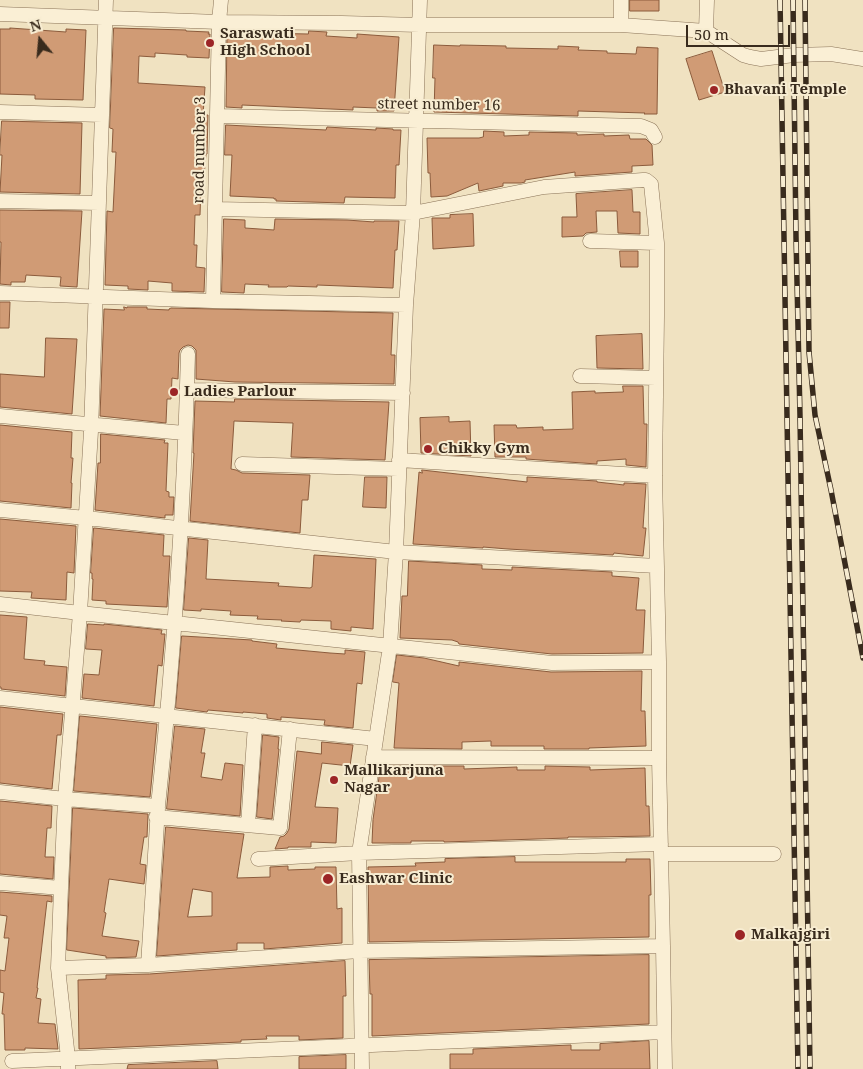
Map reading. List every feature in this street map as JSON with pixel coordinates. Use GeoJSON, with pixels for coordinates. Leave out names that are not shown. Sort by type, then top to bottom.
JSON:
{"type":"FeatureCollection","features":[{"type":"Feature","properties":{"kind":"street"},"geometry":{"type":"LineString","coordinates":[[68,1064],[58,968],[65,799],[80,613],[92,424],[106,0]]}},
{"type":"Feature","properties":{"kind":"street","name":"road number 3"},"geometry":{"type":"LineString","coordinates":[[213,300],[221,0]]}},
{"type":"Feature","properties":{"kind":"street"},"geometry":{"type":"LineString","coordinates":[[362,1069],[359,853],[390,646],[396,552],[406,305],[413,213],[420,0]]}},
{"type":"Feature","properties":{"kind":"street"},"geometry":{"type":"LineString","coordinates":[[620,25],[621,0]]}},
{"type":"Feature","properties":{"kind":"street"},"geometry":{"type":"LineString","coordinates":[[706,31],[707,0]]}},
{"type":"Feature","properties":{"kind":"street"},"geometry":{"type":"LineString","coordinates":[[0,14],[219,22],[620,25],[706,31],[750,58],[761,59],[794,55],[830,54],[863,59]]}},
{"type":"Feature","properties":{"kind":"street"},"geometry":{"type":"LineString","coordinates":[[0,112],[102,115]]}},
{"type":"Feature","properties":{"kind":"street","name":"street number 16"},"geometry":{"type":"LineString","coordinates":[[218,116],[641,126],[650,130],[655,137]]}},
{"type":"Feature","properties":{"kind":"street"},"geometry":{"type":"LineString","coordinates":[[215,209],[413,213],[544,187],[643,180],[652,187],[657,243],[655,476],[664,1069]]}},
{"type":"Feature","properties":{"kind":"street"},"geometry":{"type":"LineString","coordinates":[[0,200],[99,203]]}},
{"type":"Feature","properties":{"kind":"street"},"geometry":{"type":"LineString","coordinates":[[590,241],[657,243]]}},
{"type":"Feature","properties":{"kind":"street"},"geometry":{"type":"LineString","coordinates":[[0,293],[406,305]]}},
{"type":"Feature","properties":{"kind":"street"},"geometry":{"type":"LineString","coordinates":[[148,965],[157,812],[168,717],[175,623],[188,354]]}},
{"type":"Feature","properties":{"kind":"street"},"geometry":{"type":"LineString","coordinates":[[580,376],[656,378]]}},
{"type":"Feature","properties":{"kind":"street"},"geometry":{"type":"LineString","coordinates":[[187,390],[403,393]]}},
{"type":"Feature","properties":{"kind":"street"},"geometry":{"type":"LineString","coordinates":[[0,416],[184,434]]}},
{"type":"Feature","properties":{"kind":"street"},"geometry":{"type":"LineString","coordinates":[[242,464],[399,464],[655,476]]}},
{"type":"Feature","properties":{"kind":"street"},"geometry":{"type":"LineString","coordinates":[[0,510],[396,552],[656,566]]}},
{"type":"Feature","properties":{"kind":"street"},"geometry":{"type":"LineString","coordinates":[[0,604],[552,663],[659,662]]}},
{"type":"Feature","properties":{"kind":"street"},"geometry":{"type":"LineString","coordinates":[[0,698],[376,738]]}},
{"type":"Feature","properties":{"kind":"street"},"geometry":{"type":"LineString","coordinates":[[248,825],[255,725]]}},
{"type":"Feature","properties":{"kind":"street"},"geometry":{"type":"LineString","coordinates":[[0,792],[280,828],[290,729]]}},
{"type":"Feature","properties":{"kind":"street"},"geometry":{"type":"LineString","coordinates":[[373,757],[659,758]]}},
{"type":"Feature","properties":{"kind":"street"},"geometry":{"type":"LineString","coordinates":[[258,859],[359,853],[661,849],[774,854]]}},
{"type":"Feature","properties":{"kind":"street"},"geometry":{"type":"LineString","coordinates":[[0,883],[61,888]]}},
{"type":"Feature","properties":{"kind":"street"},"geometry":{"type":"LineString","coordinates":[[58,968],[148,965],[360,951],[663,946]]}},
{"type":"Feature","properties":{"kind":"street"},"geometry":{"type":"LineString","coordinates":[[12,1061],[68,1064],[362,1045],[664,1032]]}},
{"type":"Feature","properties":{"kind":"building"},"geometry":{"type":"Polygon","coordinates":[[[630,0],[659,0],[659,11],[630,11],[630,0]]]}},
{"type":"Feature","properties":{"kind":"building"},"geometry":{"type":"Polygon","coordinates":[[[114,28],[186,30],[209,32],[208,34],[210,34],[209,58],[155,53],[155,57],[139,56],[138,83],[205,87],[203,115],[208,115],[207,154],[203,188],[201,188],[200,215],[195,215],[194,245],[197,245],[196,267],[205,268],[204,292],[172,291],[172,283],[148,281],[148,290],[128,289],[128,286],[105,285],[107,211],[113,212],[116,152],[112,152],[113,129],[110,128],[114,28]]]}},
{"type":"Feature","properties":{"kind":"building"},"geometry":{"type":"Polygon","coordinates":[[[0,29],[66,32],[66,29],[86,30],[83,100],[35,99],[35,95],[0,94],[0,29]]]}},
{"type":"Feature","properties":{"kind":"building"},"geometry":{"type":"Polygon","coordinates":[[[309,31],[327,32],[326,36],[357,38],[357,34],[399,37],[394,111],[377,111],[377,108],[353,107],[353,110],[242,105],[242,108],[226,107],[227,35],[257,37],[257,33],[308,34],[309,31]]]}},
{"type":"Feature","properties":{"kind":"building"},"geometry":{"type":"Polygon","coordinates":[[[434,45],[558,49],[558,46],[579,47],[578,50],[607,51],[607,53],[636,54],[637,47],[658,48],[657,114],[578,111],[578,116],[434,112],[434,45]]]}},
{"type":"Feature","properties":{"kind":"building"},"geometry":{"type":"Polygon","coordinates":[[[712,51],[725,92],[699,100],[686,59],[712,51]]]}},
{"type":"Feature","properties":{"kind":"building"},"geometry":{"type":"Polygon","coordinates":[[[2,121],[82,123],[80,194],[0,192],[2,121]]]}},
{"type":"Feature","properties":{"kind":"building"},"geometry":{"type":"Polygon","coordinates":[[[226,125],[326,130],[327,127],[401,130],[399,165],[396,165],[395,198],[345,197],[344,203],[276,201],[274,198],[230,196],[232,155],[225,155],[226,125]]]}},
{"type":"Feature","properties":{"kind":"building"},"geometry":{"type":"Polygon","coordinates":[[[484,131],[504,132],[504,136],[529,135],[529,132],[577,133],[577,135],[604,134],[604,136],[629,135],[630,139],[646,139],[652,145],[653,165],[632,166],[632,172],[575,176],[575,172],[525,180],[525,182],[521,183],[503,183],[503,186],[479,191],[478,183],[447,196],[431,197],[427,138],[479,138],[483,137],[484,131]]]}},
{"type":"Feature","properties":{"kind":"building"},"geometry":{"type":"Polygon","coordinates":[[[632,190],[633,212],[640,212],[640,234],[618,233],[617,211],[596,211],[597,232],[586,233],[583,236],[562,237],[562,217],[577,217],[576,194],[632,190]]]}},
{"type":"Feature","properties":{"kind":"building"},"geometry":{"type":"Polygon","coordinates":[[[0,210],[82,211],[77,287],[60,286],[61,277],[26,275],[25,282],[11,282],[11,285],[0,284],[0,210]]]}},
{"type":"Feature","properties":{"kind":"building"},"geometry":{"type":"Polygon","coordinates":[[[473,214],[474,246],[433,249],[432,218],[450,218],[450,215],[473,214]]]}},
{"type":"Feature","properties":{"kind":"building"},"geometry":{"type":"Polygon","coordinates":[[[224,219],[245,220],[245,228],[274,230],[275,219],[399,221],[393,288],[317,285],[317,287],[268,287],[269,285],[245,284],[244,293],[222,292],[224,219]]]}},
{"type":"Feature","properties":{"kind":"building"},"geometry":{"type":"Polygon","coordinates":[[[620,251],[638,251],[638,267],[621,267],[620,251]]]}},
{"type":"Feature","properties":{"kind":"building"},"geometry":{"type":"Polygon","coordinates":[[[0,302],[10,302],[9,328],[0,328],[0,302]]]}},
{"type":"Feature","properties":{"kind":"building"},"geometry":{"type":"Polygon","coordinates":[[[124,307],[147,307],[147,309],[169,310],[171,308],[393,313],[391,355],[395,355],[394,384],[235,382],[196,379],[196,350],[188,345],[183,347],[179,353],[178,379],[172,378],[171,399],[167,399],[166,423],[100,416],[104,309],[124,310],[124,307]]]}},
{"type":"Feature","properties":{"kind":"building"},"geometry":{"type":"Polygon","coordinates":[[[642,334],[643,369],[597,368],[596,336],[642,334]]]}},
{"type":"Feature","properties":{"kind":"building"},"geometry":{"type":"Polygon","coordinates":[[[46,338],[77,339],[72,414],[0,407],[0,374],[44,377],[46,338]]]}},
{"type":"Feature","properties":{"kind":"building"},"geometry":{"type":"Polygon","coordinates":[[[623,386],[643,386],[644,424],[647,424],[646,467],[626,465],[626,459],[597,461],[597,464],[526,459],[526,457],[495,457],[494,425],[516,425],[517,428],[543,427],[543,430],[573,429],[572,392],[623,392],[623,386]]]}},
{"type":"Feature","properties":{"kind":"building"},"geometry":{"type":"Polygon","coordinates":[[[235,399],[389,402],[385,460],[291,457],[293,423],[234,421],[231,469],[242,473],[310,475],[308,500],[302,500],[300,533],[190,521],[195,401],[234,402],[235,399]]]}},
{"type":"Feature","properties":{"kind":"building"},"geometry":{"type":"Polygon","coordinates":[[[449,417],[449,422],[470,421],[471,456],[421,453],[420,418],[449,417]]]}},
{"type":"Feature","properties":{"kind":"building"},"geometry":{"type":"Polygon","coordinates":[[[0,425],[72,432],[71,508],[0,501],[0,425]]]}},
{"type":"Feature","properties":{"kind":"building"},"geometry":{"type":"Polygon","coordinates":[[[101,434],[165,440],[164,443],[168,443],[166,491],[169,492],[169,497],[174,497],[173,515],[165,515],[165,518],[95,510],[101,434]]]}},
{"type":"Feature","properties":{"kind":"building"},"geometry":{"type":"Polygon","coordinates":[[[422,470],[527,482],[527,477],[597,481],[624,485],[624,483],[646,484],[643,528],[646,528],[643,556],[413,544],[419,472],[422,473],[422,470]]]}},
{"type":"Feature","properties":{"kind":"building"},"geometry":{"type":"Polygon","coordinates":[[[365,477],[387,477],[386,508],[363,507],[365,477]]]}},
{"type":"Feature","properties":{"kind":"building"},"geometry":{"type":"Polygon","coordinates":[[[0,519],[76,526],[74,573],[67,572],[66,600],[31,598],[32,592],[0,591],[0,519]]]}},
{"type":"Feature","properties":{"kind":"building"},"geometry":{"type":"Polygon","coordinates":[[[94,528],[164,535],[163,556],[170,556],[167,607],[106,604],[106,601],[92,600],[93,579],[91,573],[94,528]]]}},
{"type":"Feature","properties":{"kind":"building"},"geometry":{"type":"Polygon","coordinates":[[[189,538],[208,540],[206,579],[279,583],[278,586],[310,588],[312,587],[314,555],[376,559],[373,629],[351,627],[351,631],[331,629],[331,621],[281,621],[257,619],[258,616],[230,615],[231,611],[184,610],[189,538]]]}},
{"type":"Feature","properties":{"kind":"building"},"geometry":{"type":"Polygon","coordinates":[[[409,561],[482,565],[482,569],[512,570],[512,567],[612,572],[612,576],[639,578],[636,610],[645,610],[643,653],[552,654],[459,644],[452,640],[400,638],[402,596],[407,596],[409,561]]]}},
{"type":"Feature","properties":{"kind":"building"},"geometry":{"type":"Polygon","coordinates":[[[0,615],[27,617],[24,659],[45,661],[44,665],[67,667],[65,696],[1,689],[0,615]]]}},
{"type":"Feature","properties":{"kind":"building"},"geometry":{"type":"Polygon","coordinates":[[[88,624],[162,630],[161,634],[165,634],[162,666],[158,665],[154,706],[82,698],[84,674],[99,675],[102,650],[86,649],[88,624]]]}},
{"type":"Feature","properties":{"kind":"building"},"geometry":{"type":"Polygon","coordinates":[[[182,636],[252,640],[277,644],[276,648],[330,653],[345,654],[345,650],[365,652],[362,684],[357,683],[353,728],[324,725],[325,720],[281,717],[281,720],[267,718],[267,714],[208,710],[207,712],[176,708],[182,636]]]}},
{"type":"Feature","properties":{"kind":"building"},"geometry":{"type":"Polygon","coordinates":[[[397,655],[424,658],[459,666],[459,662],[551,672],[642,671],[641,711],[645,711],[646,746],[544,749],[544,746],[491,746],[491,741],[462,742],[462,749],[394,748],[399,683],[393,682],[397,655]]]}},
{"type":"Feature","properties":{"kind":"building"},"geometry":{"type":"Polygon","coordinates":[[[0,707],[63,714],[61,735],[57,735],[52,789],[0,783],[0,707]]]}},
{"type":"Feature","properties":{"kind":"building"},"geometry":{"type":"Polygon","coordinates":[[[80,716],[157,724],[150,797],[74,791],[80,716]]]}},
{"type":"Feature","properties":{"kind":"building"},"geometry":{"type":"Polygon","coordinates":[[[175,726],[205,729],[201,753],[205,753],[201,777],[222,780],[225,763],[243,765],[240,816],[167,809],[175,726]]]}},
{"type":"Feature","properties":{"kind":"building"},"geometry":{"type":"Polygon","coordinates":[[[263,735],[279,737],[272,819],[257,817],[263,735]]]}},
{"type":"Feature","properties":{"kind":"building"},"geometry":{"type":"Polygon","coordinates":[[[322,742],[353,745],[350,766],[322,763],[315,807],[338,808],[336,843],[311,842],[311,847],[275,849],[280,837],[284,836],[289,829],[297,751],[321,754],[322,742]]]}},
{"type":"Feature","properties":{"kind":"building"},"geometry":{"type":"Polygon","coordinates":[[[381,766],[464,766],[464,769],[517,767],[517,770],[545,770],[545,766],[590,767],[590,770],[645,768],[646,806],[649,806],[650,836],[372,843],[373,820],[381,766]]]}},
{"type":"Feature","properties":{"kind":"building"},"geometry":{"type":"Polygon","coordinates":[[[0,801],[52,806],[51,828],[47,828],[45,857],[54,857],[53,879],[0,874],[0,801]]]}},
{"type":"Feature","properties":{"kind":"building"},"geometry":{"type":"Polygon","coordinates":[[[73,808],[148,814],[147,837],[144,837],[140,864],[146,865],[144,884],[109,879],[104,912],[106,913],[102,936],[139,941],[136,957],[106,958],[106,956],[67,950],[73,808]]]}},
{"type":"Feature","properties":{"kind":"building"},"geometry":{"type":"Polygon","coordinates":[[[166,827],[244,834],[237,878],[270,877],[270,867],[288,866],[288,870],[336,867],[337,909],[342,908],[342,943],[264,949],[264,943],[237,943],[237,950],[157,956],[166,827]],[[193,889],[188,917],[212,916],[212,892],[193,889]]]}},
{"type":"Feature","properties":{"kind":"building"},"geometry":{"type":"Polygon","coordinates":[[[515,857],[515,862],[626,862],[626,859],[650,859],[649,937],[369,942],[368,867],[416,866],[415,863],[445,862],[445,859],[515,857]]]}},
{"type":"Feature","properties":{"kind":"building"},"geometry":{"type":"Polygon","coordinates":[[[0,892],[52,896],[52,902],[47,901],[36,998],[41,999],[38,1023],[55,1024],[58,1049],[25,1048],[25,1050],[5,1050],[4,1014],[2,1014],[4,993],[0,992],[0,970],[5,971],[9,938],[4,938],[7,916],[0,915],[0,892]]]}},
{"type":"Feature","properties":{"kind":"building"},"geometry":{"type":"Polygon","coordinates":[[[649,955],[649,1024],[372,1036],[372,994],[370,994],[369,960],[649,955]]]}},
{"type":"Feature","properties":{"kind":"building"},"geometry":{"type":"Polygon","coordinates":[[[345,961],[346,996],[343,996],[343,1038],[299,1040],[299,1036],[266,1036],[267,1039],[241,1040],[241,1042],[79,1049],[78,980],[106,979],[106,975],[149,974],[345,961]]]}},
{"type":"Feature","properties":{"kind":"building"},"geometry":{"type":"Polygon","coordinates":[[[649,1041],[650,1069],[450,1069],[450,1054],[473,1054],[473,1049],[571,1045],[571,1050],[600,1050],[600,1044],[649,1041]]]}},
{"type":"Feature","properties":{"kind":"building"},"geometry":{"type":"Polygon","coordinates":[[[346,1055],[346,1069],[299,1069],[299,1057],[346,1055]]]}},
{"type":"Feature","properties":{"kind":"building"},"geometry":{"type":"Polygon","coordinates":[[[217,1061],[218,1069],[127,1069],[128,1065],[217,1061]]]}},
{"type":"Feature","properties":{"kind":"railway"},"geometry":{"type":"LineString","coordinates":[[780,0],[798,1069]]}},
{"type":"Feature","properties":{"kind":"railway"},"geometry":{"type":"LineString","coordinates":[[793,0],[810,1069]]}},
{"type":"Feature","properties":{"kind":"railway"},"geometry":{"type":"LineString","coordinates":[[805,0],[809,352],[815,415],[863,658]]}},
{"type":"Feature","properties":{"kind":"place","name":"Saraswati High School"},"geometry":{"type":"Point","coordinates":[210,43]}},
{"type":"Feature","properties":{"kind":"place","name":"Bhavani Temple"},"geometry":{"type":"Point","coordinates":[714,90]}},
{"type":"Feature","properties":{"kind":"place","name":"Ladies Parlour"},"geometry":{"type":"Point","coordinates":[174,392]}},
{"type":"Feature","properties":{"kind":"place","name":"Chikky Gym"},"geometry":{"type":"Point","coordinates":[428,449]}},
{"type":"Feature","properties":{"kind":"place","name":"Mallikarjuna Nagar"},"geometry":{"type":"Point","coordinates":[334,780]}},
{"type":"Feature","properties":{"kind":"place","name":"Eashwar Clinic"},"geometry":{"type":"Point","coordinates":[328,879]}},
{"type":"Feature","properties":{"kind":"place","name":"Malkajgiri"},"geometry":{"type":"Point","coordinates":[740,935]}}]}
